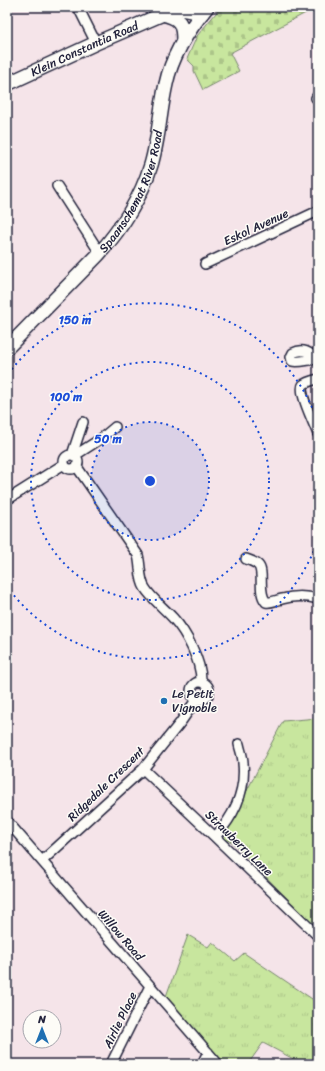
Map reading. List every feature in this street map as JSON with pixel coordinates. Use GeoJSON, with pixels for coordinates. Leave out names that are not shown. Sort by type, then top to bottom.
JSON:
{"type":"FeatureCollection","features":[{"type":"Feature","properties":{"kind":"main road","name":"Klein Constantia Road"},"geometry":{"type":"LineString","coordinates":[[7,84],[170,11],[181,10],[202,14]]}},
{"type":"Feature","properties":{"kind":"main road"},"geometry":{"type":"LineString","coordinates":[[162,14],[178,20],[183,28],[183,41]]}},
{"type":"Feature","properties":{"kind":"main road","name":"Spaanschemat River Road"},"geometry":{"type":"LineString","coordinates":[[7,348],[100,253],[121,226],[139,195],[151,165],[155,151],[166,83],[172,65],[183,41],[202,14]]}},
{"type":"Feature","properties":{"kind":"street"},"geometry":{"type":"LineString","coordinates":[[78,7],[96,43]]}},
{"type":"Feature","properties":{"kind":"street"},"geometry":{"type":"LineString","coordinates":[[57,186],[100,253]]}},
{"type":"Feature","properties":{"kind":"street","name":"Eskol Avenue"},"geometry":{"type":"LineString","coordinates":[[205,264],[318,211]]}},
{"type":"Feature","properties":{"kind":"street"},"geometry":{"type":"LineString","coordinates":[[318,379],[304,384],[302,389],[303,396],[318,434]]}},
{"type":"Feature","properties":{"kind":"street"},"geometry":{"type":"LineString","coordinates":[[73,456],[83,422]]}},
{"type":"Feature","properties":{"kind":"street"},"geometry":{"type":"LineString","coordinates":[[10,498],[64,464],[63,462],[66,457],[73,456],[102,438],[115,427]]}},
{"type":"Feature","properties":{"kind":"street","name":"Ridgedale Crescent"},"geometry":{"type":"LineString","coordinates":[[42,861],[143,769],[180,723],[196,700],[203,700],[209,693],[208,686],[201,679],[200,669],[188,639],[181,627],[146,590],[142,579],[138,555],[77,467],[78,460],[73,456]]}},
{"type":"Feature","properties":{"kind":"street"},"geometry":{"type":"LineString","coordinates":[[64,464],[65,467],[70,470],[77,467]]}},
{"type":"Feature","properties":{"kind":"street"},"geometry":{"type":"LineString","coordinates":[[246,559],[256,563],[259,567],[262,595],[266,602],[294,597],[318,599]]}},
{"type":"Feature","properties":{"kind":"street"},"geometry":{"type":"LineString","coordinates":[[196,700],[192,696],[191,688],[201,679]]}},
{"type":"Feature","properties":{"kind":"street"},"geometry":{"type":"LineString","coordinates":[[215,837],[228,820],[237,804],[242,790],[244,778],[243,762],[239,744]]}},
{"type":"Feature","properties":{"kind":"street","name":"Strawberry Lane"},"geometry":{"type":"LineString","coordinates":[[143,769],[318,936]]}},
{"type":"Feature","properties":{"kind":"street","name":"Willow Road"},"geometry":{"type":"LineString","coordinates":[[7,821],[218,1064]]}},
{"type":"Feature","properties":{"kind":"street","name":"Airlie Place"},"geometry":{"type":"LineString","coordinates":[[111,1064],[150,986]]}},
{"type":"Feature","properties":{"kind":"street"},"geometry":{"type":"LineString","coordinates":[[202,1064],[208,1052]]}},
{"type":"Feature","properties":{"kind":"green space"},"geometry":{"type":"Polygon","coordinates":[[[221,7],[317,7],[230,53],[239,71],[203,90],[194,71],[194,66],[187,59],[197,36],[221,7]]]}},
{"type":"Feature","properties":{"kind":"green space"},"geometry":{"type":"Polygon","coordinates":[[[318,718],[318,930],[232,842],[224,839],[225,833],[283,721],[318,718]]]}},
{"type":"Feature","properties":{"kind":"green space"},"geometry":{"type":"Polygon","coordinates":[[[188,935],[208,947],[212,942],[235,961],[244,953],[318,1003],[318,1064],[303,1064],[263,1043],[248,1064],[218,1064],[164,1002],[188,935]]]}},
{"type":"Feature","properties":{"kind":"place","name":"Le Petit Vignoble"},"geometry":{"type":"Point","coordinates":[164,701]}}]}
